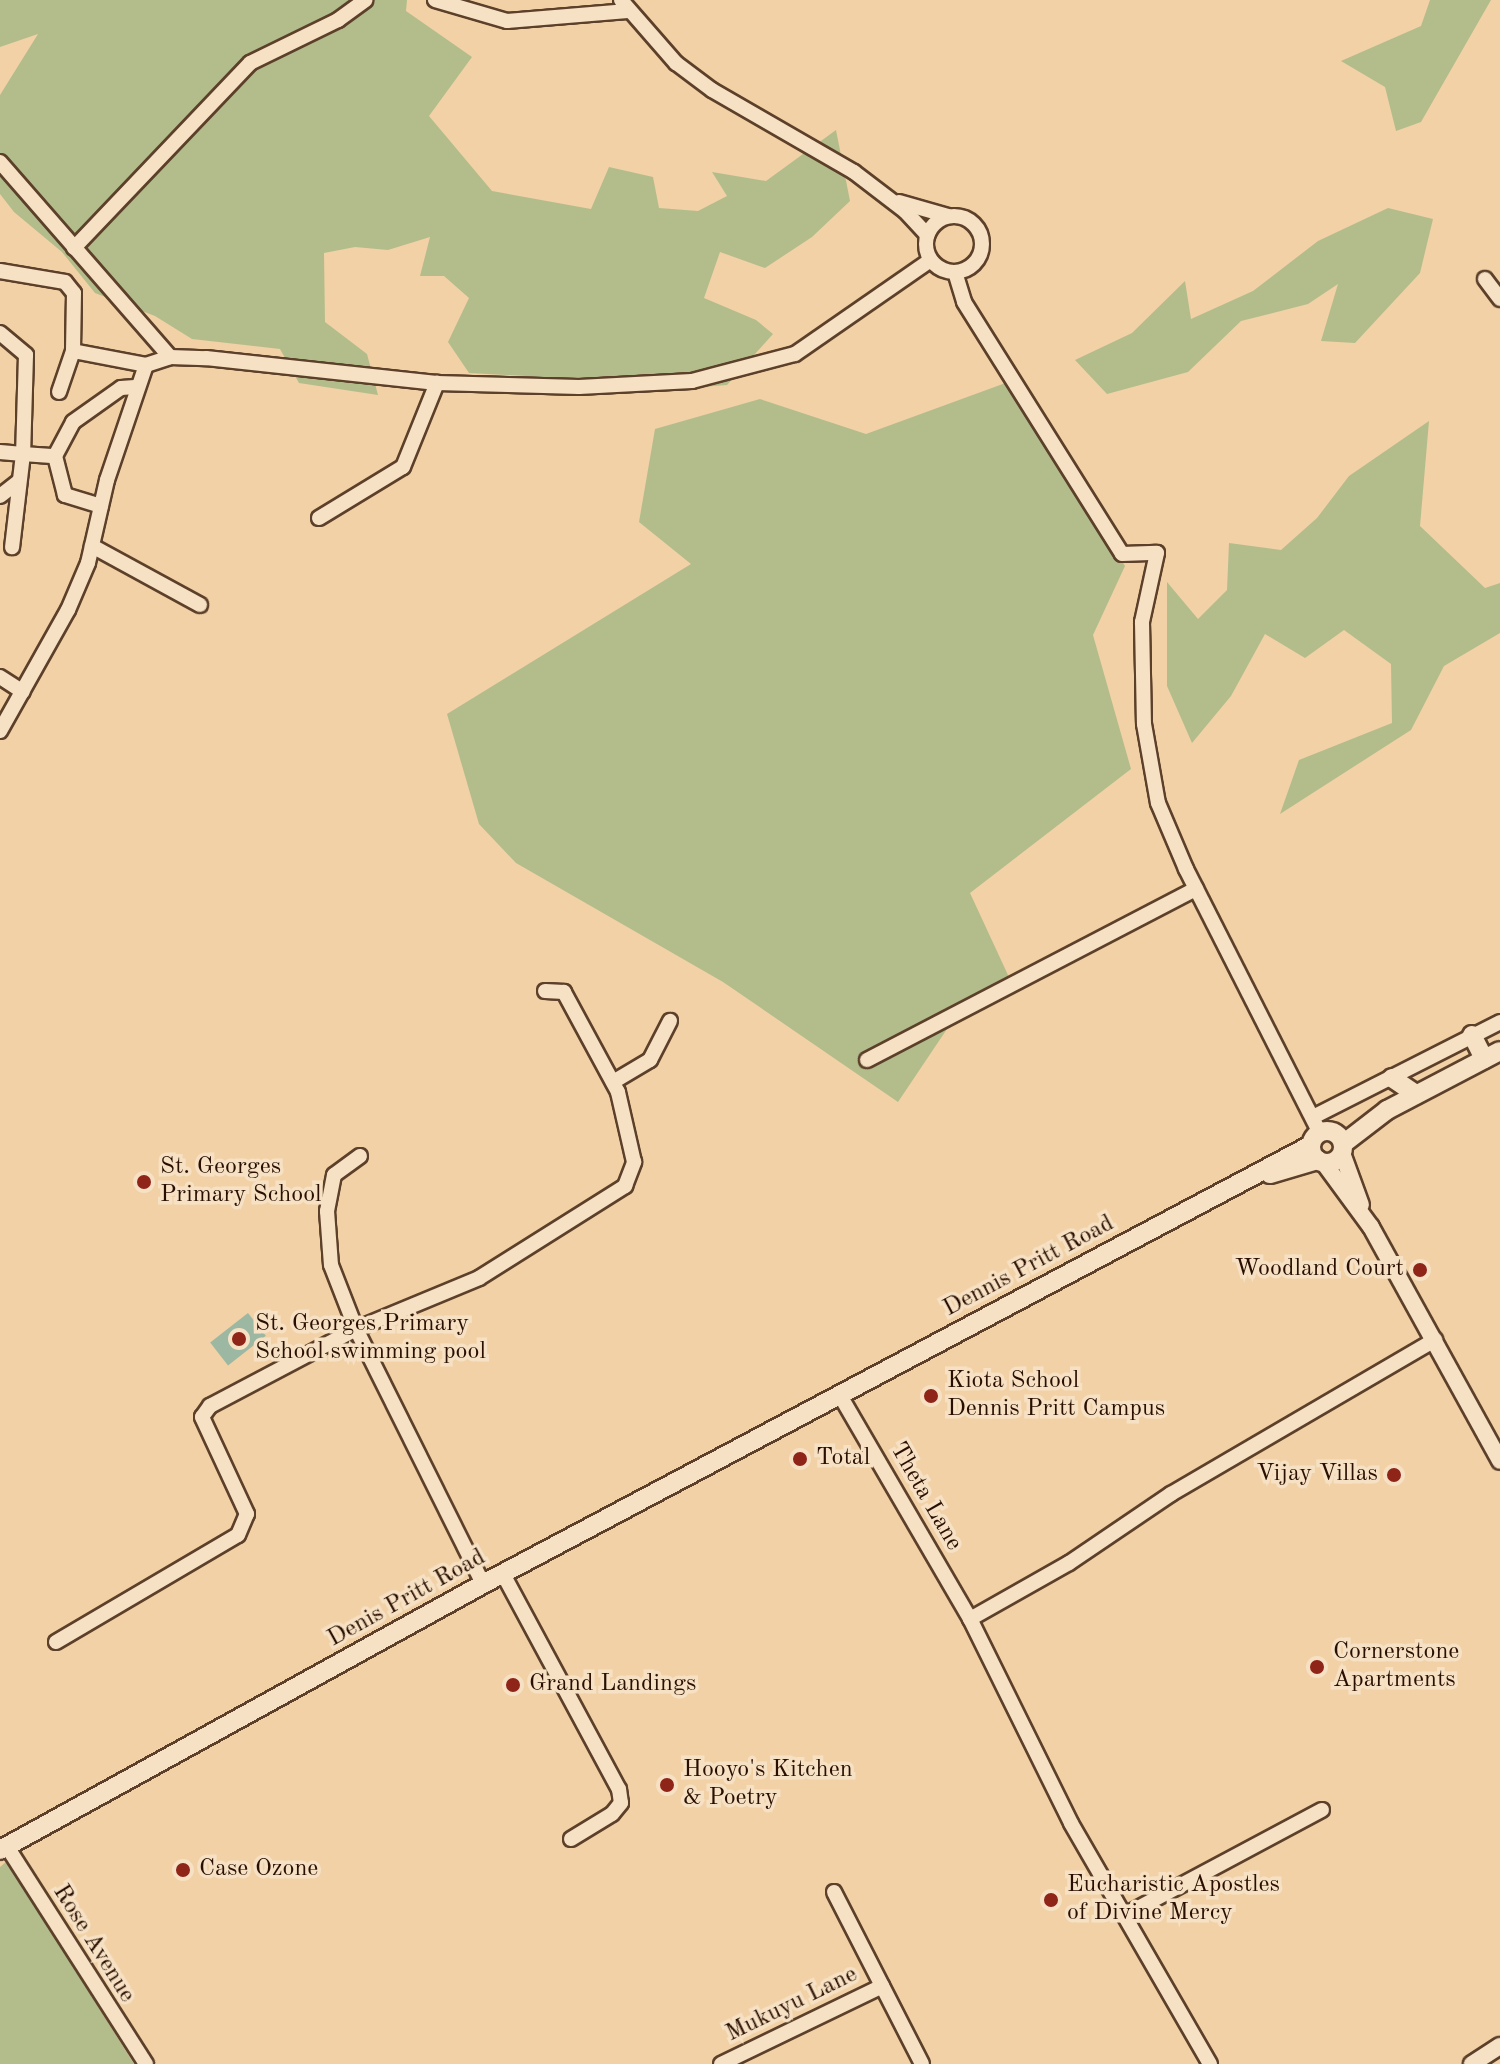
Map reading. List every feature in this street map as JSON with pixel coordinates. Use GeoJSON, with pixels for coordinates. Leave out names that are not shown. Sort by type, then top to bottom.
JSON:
{"type":"FeatureCollection","features":[{"type":"Feature","properties":{"kind":"main road"},"geometry":{"type":"LineString","coordinates":[[1472,1035],[1492,1055]]}},
{"type":"Feature","properties":{"kind":"main road","name":"Dennis Pritt Road"},"geometry":{"type":"LineString","coordinates":[[841,1397],[1240,1181],[1325,1143],[1492,1055]]}},
{"type":"Feature","properties":{"kind":"main road"},"geometry":{"type":"LineString","coordinates":[[1392,1078],[1416,1094]]}},
{"type":"Feature","properties":{"kind":"main road","name":"Denis Pritt Road"},"geometry":{"type":"LineString","coordinates":[[3,1847],[483,1584],[841,1397]]}},
{"type":"Feature","properties":{"kind":"street"},"geometry":{"type":"LineString","coordinates":[[74,248],[250,63],[338,20],[366,0]]}},
{"type":"Feature","properties":{"kind":"street"},"geometry":{"type":"LineString","coordinates":[[435,0],[507,21],[624,5],[676,63],[712,90],[891,199],[927,235],[931,260]]}},
{"type":"Feature","properties":{"kind":"street"},"geometry":{"type":"LineString","coordinates":[[0,162],[170,357]]}},
{"type":"Feature","properties":{"kind":"street"},"geometry":{"type":"LineString","coordinates":[[891,199],[969,220],[982,236],[978,258],[955,272]]}},
{"type":"Feature","properties":{"kind":"street"},"geometry":{"type":"LineString","coordinates":[[927,235],[948,216]]}},
{"type":"Feature","properties":{"kind":"street"},"geometry":{"type":"LineString","coordinates":[[931,260],[955,272],[964,302],[1122,554],[1157,553],[1142,622],[1144,724],[1158,803],[1196,889],[1325,1143],[1500,1461]]}},
{"type":"Feature","properties":{"kind":"street"},"geometry":{"type":"LineString","coordinates":[[73,351],[146,365],[170,357],[294,364],[437,383],[579,387],[692,381],[769,364],[822,339],[931,260]]}},
{"type":"Feature","properties":{"kind":"street"},"geometry":{"type":"LineString","coordinates":[[0,271],[65,282],[74,293],[73,351],[59,392]]}},
{"type":"Feature","properties":{"kind":"street"},"geometry":{"type":"LineString","coordinates":[[1485,279],[1500,299]]}},
{"type":"Feature","properties":{"kind":"street"},"geometry":{"type":"LineString","coordinates":[[0,333],[26,355],[23,454],[12,547]]}},
{"type":"Feature","properties":{"kind":"street"},"geometry":{"type":"LineString","coordinates":[[0,731],[68,610],[92,546],[135,387],[146,365]]}},
{"type":"Feature","properties":{"kind":"street"},"geometry":{"type":"LineString","coordinates":[[319,518],[403,467],[437,383]]}},
{"type":"Feature","properties":{"kind":"street"},"geometry":{"type":"LineString","coordinates":[[101,506],[65,495],[55,456],[73,422],[121,388],[135,387]]}},
{"type":"Feature","properties":{"kind":"street"},"geometry":{"type":"LineString","coordinates":[[0,452],[55,456]]}},
{"type":"Feature","properties":{"kind":"street"},"geometry":{"type":"LineString","coordinates":[[0,496],[19,481]]}},
{"type":"Feature","properties":{"kind":"street"},"geometry":{"type":"LineString","coordinates":[[92,546],[200,605]]}},
{"type":"Feature","properties":{"kind":"street"},"geometry":{"type":"LineString","coordinates":[[0,677],[23,692]]}},
{"type":"Feature","properties":{"kind":"street"},"geometry":{"type":"LineString","coordinates":[[867,1060],[1196,889]]}},
{"type":"Feature","properties":{"kind":"street"},"geometry":{"type":"LineString","coordinates":[[56,1642],[238,1535],[247,1514],[202,1417],[210,1406],[356,1329],[479,1278],[625,1186],[634,1162],[627,1144],[627,1114],[564,992],[545,991]]}},
{"type":"Feature","properties":{"kind":"street"},"geometry":{"type":"LineString","coordinates":[[613,1082],[643,1067],[670,1021]]}},
{"type":"Feature","properties":{"kind":"street"},"geometry":{"type":"LineString","coordinates":[[1325,1143],[1392,1078],[1500,1022]]}},
{"type":"Feature","properties":{"kind":"street"},"geometry":{"type":"LineString","coordinates":[[360,1156],[334,1175],[327,1211],[331,1265],[356,1329],[483,1584]]}},
{"type":"Feature","properties":{"kind":"street"},"geometry":{"type":"LineString","coordinates":[[970,1619],[1069,1563],[1171,1494],[1435,1340]]}},
{"type":"Feature","properties":{"kind":"street","name":"Theta Lane"},"geometry":{"type":"LineString","coordinates":[[841,1397],[970,1619],[1044,1768],[1127,1914]]}},
{"type":"Feature","properties":{"kind":"street"},"geometry":{"type":"LineString","coordinates":[[503,1574],[619,1789],[621,1803],[612,1814],[571,1839]]}},
{"type":"Feature","properties":{"kind":"street"},"geometry":{"type":"LineString","coordinates":[[1210,2064],[1127,1914],[1322,1810]]}},
{"type":"Feature","properties":{"kind":"street","name":"Rose Avenue"},"geometry":{"type":"LineString","coordinates":[[3,1847],[146,2064]]}},
{"type":"Feature","properties":{"kind":"street","name":"Mukuyu Lane"},"geometry":{"type":"LineString","coordinates":[[834,1892],[922,2064]]}},
{"type":"Feature","properties":{"kind":"street","name":"Mukuyu Lane"},"geometry":{"type":"LineString","coordinates":[[721,2064],[882,1986]]}},
{"type":"Feature","properties":{"kind":"street"},"geometry":{"type":"LineString","coordinates":[[1472,2064],[1500,2046]]}},
{"type":"Feature","properties":{"kind":"green space"},"geometry":{"type":"Polygon","coordinates":[[[0,0],[407,0],[406,11],[472,57],[429,116],[492,191],[591,209],[609,167],[653,177],[659,208],[698,211],[727,196],[712,172],[766,181],[836,130],[850,201],[812,237],[765,268],[720,252],[704,298],[756,320],[773,334],[727,385],[598,395],[526,376],[469,373],[448,342],[469,298],[444,276],[420,276],[430,237],[388,250],[355,247],[324,253],[325,322],[367,354],[378,395],[299,383],[280,349],[192,339],[155,316],[95,293],[62,252],[14,212],[0,194],[0,95],[38,34],[0,47],[0,0]]]}},
{"type":"Feature","properties":{"kind":"green space"},"geometry":{"type":"Polygon","coordinates":[[[1430,0],[1491,0],[1421,122],[1396,131],[1385,87],[1341,61],[1421,26],[1430,0]]]}},
{"type":"Feature","properties":{"kind":"green space"},"geometry":{"type":"Polygon","coordinates":[[[1388,208],[1433,219],[1420,273],[1355,343],[1321,341],[1338,284],[1308,304],[1241,321],[1188,372],[1107,394],[1075,360],[1132,333],[1185,281],[1191,319],[1253,291],[1318,241],[1388,208]]]}},
{"type":"Feature","properties":{"kind":"green space"},"geometry":{"type":"Polygon","coordinates":[[[1011,381],[1125,566],[1093,635],[1131,769],[970,893],[1014,988],[947,1029],[898,1102],[723,982],[516,863],[479,824],[447,714],[691,564],[639,522],[655,429],[760,399],[866,434],[1011,381]]]}},
{"type":"Feature","properties":{"kind":"green space"},"geometry":{"type":"Polygon","coordinates":[[[1429,421],[1420,526],[1485,588],[1500,583],[1500,633],[1444,666],[1411,730],[1280,814],[1299,760],[1392,723],[1391,664],[1344,630],[1305,658],[1265,634],[1231,696],[1192,743],[1167,686],[1167,582],[1198,619],[1227,590],[1229,543],[1281,550],[1317,518],[1349,476],[1429,421]]]}},
{"type":"Feature","properties":{"kind":"green space"},"geometry":{"type":"Polygon","coordinates":[[[7,1861],[134,2064],[0,2064],[0,1867],[7,1861]]]}},
{"type":"Feature","properties":{"kind":"shaded area","name":"St. Georges Primary School swimming pool"},"geometry":{"type":"Polygon","coordinates":[[[248,1313],[266,1336],[228,1365],[210,1343],[248,1313]]]}},
{"type":"Feature","properties":{"kind":"place","name":"St. Georges Primary School"},"geometry":{"type":"Point","coordinates":[144,1182]}},
{"type":"Feature","properties":{"kind":"place","name":"Woodland Court"},"geometry":{"type":"Point","coordinates":[1420,1270]}},
{"type":"Feature","properties":{"kind":"place","name":"St. Georges Primary School swimming pool"},"geometry":{"type":"Point","coordinates":[239,1339]}},
{"type":"Feature","properties":{"kind":"place","name":"Kiota School Dennis Pritt Campus"},"geometry":{"type":"Point","coordinates":[931,1396]}},
{"type":"Feature","properties":{"kind":"place","name":"Total"},"geometry":{"type":"Point","coordinates":[800,1459]}},
{"type":"Feature","properties":{"kind":"place","name":"Vijay Villas"},"geometry":{"type":"Point","coordinates":[1394,1475]}},
{"type":"Feature","properties":{"kind":"place","name":"Cornerstone Apartments"},"geometry":{"type":"Point","coordinates":[1317,1667]}},
{"type":"Feature","properties":{"kind":"place","name":"Grand Landings"},"geometry":{"type":"Point","coordinates":[513,1685]}},
{"type":"Feature","properties":{"kind":"place","name":"Hooyo's Kitchen & Poetry"},"geometry":{"type":"Point","coordinates":[667,1785]}},
{"type":"Feature","properties":{"kind":"place","name":"Case Ozone"},"geometry":{"type":"Point","coordinates":[183,1870]}},
{"type":"Feature","properties":{"kind":"place","name":"Eucharistic Apostles of Divine Mercy"},"geometry":{"type":"Point","coordinates":[1051,1900]}}]}
